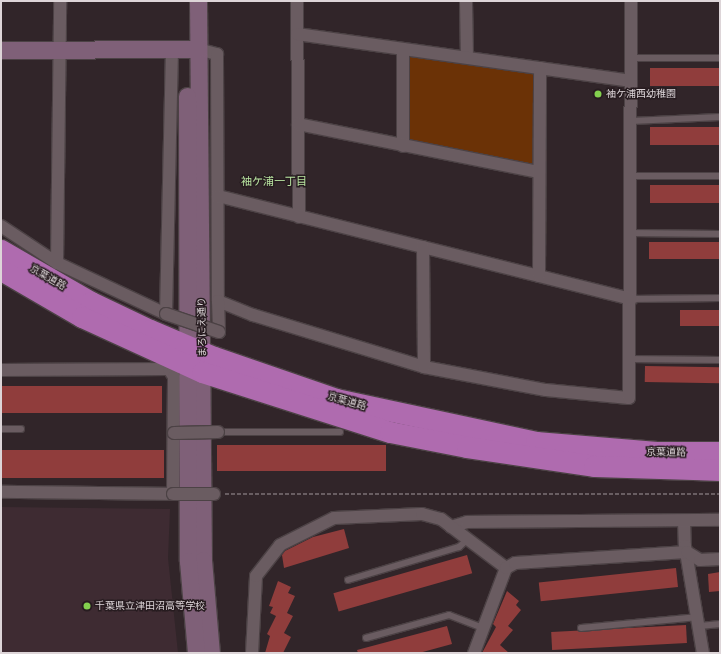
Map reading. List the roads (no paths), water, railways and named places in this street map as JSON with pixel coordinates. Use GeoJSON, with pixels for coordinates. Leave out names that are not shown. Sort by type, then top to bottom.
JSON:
{"type":"FeatureCollection","features":[{"type":"Feature","properties":{"kind":"highway","name":"京葉道路"},"geometry":{"type":"LineString","coordinates":[[1,250],[91,302],[195,358],[336,399],[466,430],[601,449],[720,452]]}},
{"type":"Feature","properties":{"kind":"highway","name":"京葉道路"},"geometry":{"type":"LineString","coordinates":[[1,270],[82,317],[390,432],[467,447],[594,466],[720,470]]}},
{"type":"Feature","properties":{"kind":"street"},"geometry":{"type":"LineString","coordinates":[[56,263],[58,50],[60,1]]}},
{"type":"Feature","properties":{"kind":"street","name":"まろにえ通り"},"geometry":{"type":"LineString","coordinates":[[187,1],[186,49],[195,358],[203,560],[211,653]]}},
{"type":"Feature","properties":{"kind":"street","name":"まろにえ通り"},"geometry":{"type":"LineString","coordinates":[[186,49],[198,1]]}},
{"type":"Feature","properties":{"kind":"street"},"geometry":{"type":"LineString","coordinates":[[297,1],[299,217]]}},
{"type":"Feature","properties":{"kind":"street"},"geometry":{"type":"LineString","coordinates":[[466,1],[466,57]]}},
{"type":"Feature","properties":{"kind":"street"},"geometry":{"type":"LineString","coordinates":[[218,300],[267,320],[424,367],[546,390],[630,398],[631,1]]}},
{"type":"Feature","properties":{"kind":"street"},"geometry":{"type":"LineString","coordinates":[[297,34],[630,80]]}},
{"type":"Feature","properties":{"kind":"street"},"geometry":{"type":"LineString","coordinates":[[166,314],[186,49]]}},
{"type":"Feature","properties":{"kind":"street"},"geometry":{"type":"LineString","coordinates":[[1,50],[186,49],[217,54],[219,332],[166,314],[56,263],[1,226]]}},
{"type":"Feature","properties":{"kind":"street"},"geometry":{"type":"LineString","coordinates":[[403,49],[403,146]]}},
{"type":"Feature","properties":{"kind":"street"},"geometry":{"type":"LineString","coordinates":[[539,276],[538,172],[540,68]]}},
{"type":"Feature","properties":{"kind":"street"},"geometry":{"type":"LineString","coordinates":[[298,124],[538,172]]}},
{"type":"Feature","properties":{"kind":"street"},"geometry":{"type":"LineString","coordinates":[[218,196],[631,299]]}},
{"type":"Feature","properties":{"kind":"street"},"geometry":{"type":"LineString","coordinates":[[423,247],[424,367]]}},
{"type":"Feature","properties":{"kind":"street","name":"まろにえ通り"},"geometry":{"type":"LineString","coordinates":[[195,358],[188,561],[196,653]]}},
{"type":"Feature","properties":{"kind":"street"},"geometry":{"type":"LineString","coordinates":[[1,370],[169,369],[174,378],[173,494]]}},
{"type":"Feature","properties":{"kind":"street"},"geometry":{"type":"LineString","coordinates":[[174,432],[218,432]]}},
{"type":"Feature","properties":{"kind":"street"},"geometry":{"type":"LineString","coordinates":[[1,492],[214,494]]}},
{"type":"Feature","properties":{"kind":"street"},"geometry":{"type":"LineString","coordinates":[[252,653],[256,576],[280,545],[334,518],[422,514],[451,527],[506,568]]}},
{"type":"Feature","properties":{"kind":"street"},"geometry":{"type":"LineString","coordinates":[[451,527],[467,522],[720,520]]}},
{"type":"Feature","properties":{"kind":"street"},"geometry":{"type":"LineString","coordinates":[[684,521],[687,552],[700,622],[703,653]]}},
{"type":"Feature","properties":{"kind":"street"},"geometry":{"type":"LineString","coordinates":[[474,653],[506,568],[515,563],[687,552],[700,560],[720,558]]}},
{"type":"Feature","properties":{"kind":"lane"},"geometry":{"type":"LineString","coordinates":[[631,58],[720,58]]}},
{"type":"Feature","properties":{"kind":"lane"},"geometry":{"type":"LineString","coordinates":[[631,121],[720,117]]}},
{"type":"Feature","properties":{"kind":"lane"},"geometry":{"type":"LineString","coordinates":[[631,176],[720,176]]}},
{"type":"Feature","properties":{"kind":"lane"},"geometry":{"type":"LineString","coordinates":[[631,233],[720,234]]}},
{"type":"Feature","properties":{"kind":"lane"},"geometry":{"type":"LineString","coordinates":[[631,299],[720,298]]}},
{"type":"Feature","properties":{"kind":"lane"},"geometry":{"type":"LineString","coordinates":[[630,359],[720,360]]}},
{"type":"Feature","properties":{"kind":"lane"},"geometry":{"type":"LineString","coordinates":[[1,429],[21,429]]}},
{"type":"Feature","properties":{"kind":"lane"},"geometry":{"type":"LineString","coordinates":[[218,432],[340,432]]}},
{"type":"Feature","properties":{"kind":"lane"},"geometry":{"type":"LineString","coordinates":[[348,580],[459,547],[467,540]]}},
{"type":"Feature","properties":{"kind":"lane"},"geometry":{"type":"LineString","coordinates":[[366,638],[449,615],[483,628]]}},
{"type":"Feature","properties":{"kind":"lane"},"geometry":{"type":"LineString","coordinates":[[581,628],[700,622],[720,624]]}},
{"type":"Feature","properties":{"kind":"place","name":"袖ケ浦西幼稚園"},"geometry":{"type":"Point","coordinates":[598,94]}},
{"type":"Feature","properties":{"kind":"place","name":"千葉県立津田沼高等学校"},"geometry":{"type":"Point","coordinates":[87,606]}},
{"type":"Feature","properties":{"kind":"district","name":"袖ケ浦一丁目"},"geometry":{"type":"Point","coordinates":[274,181]}}]}
